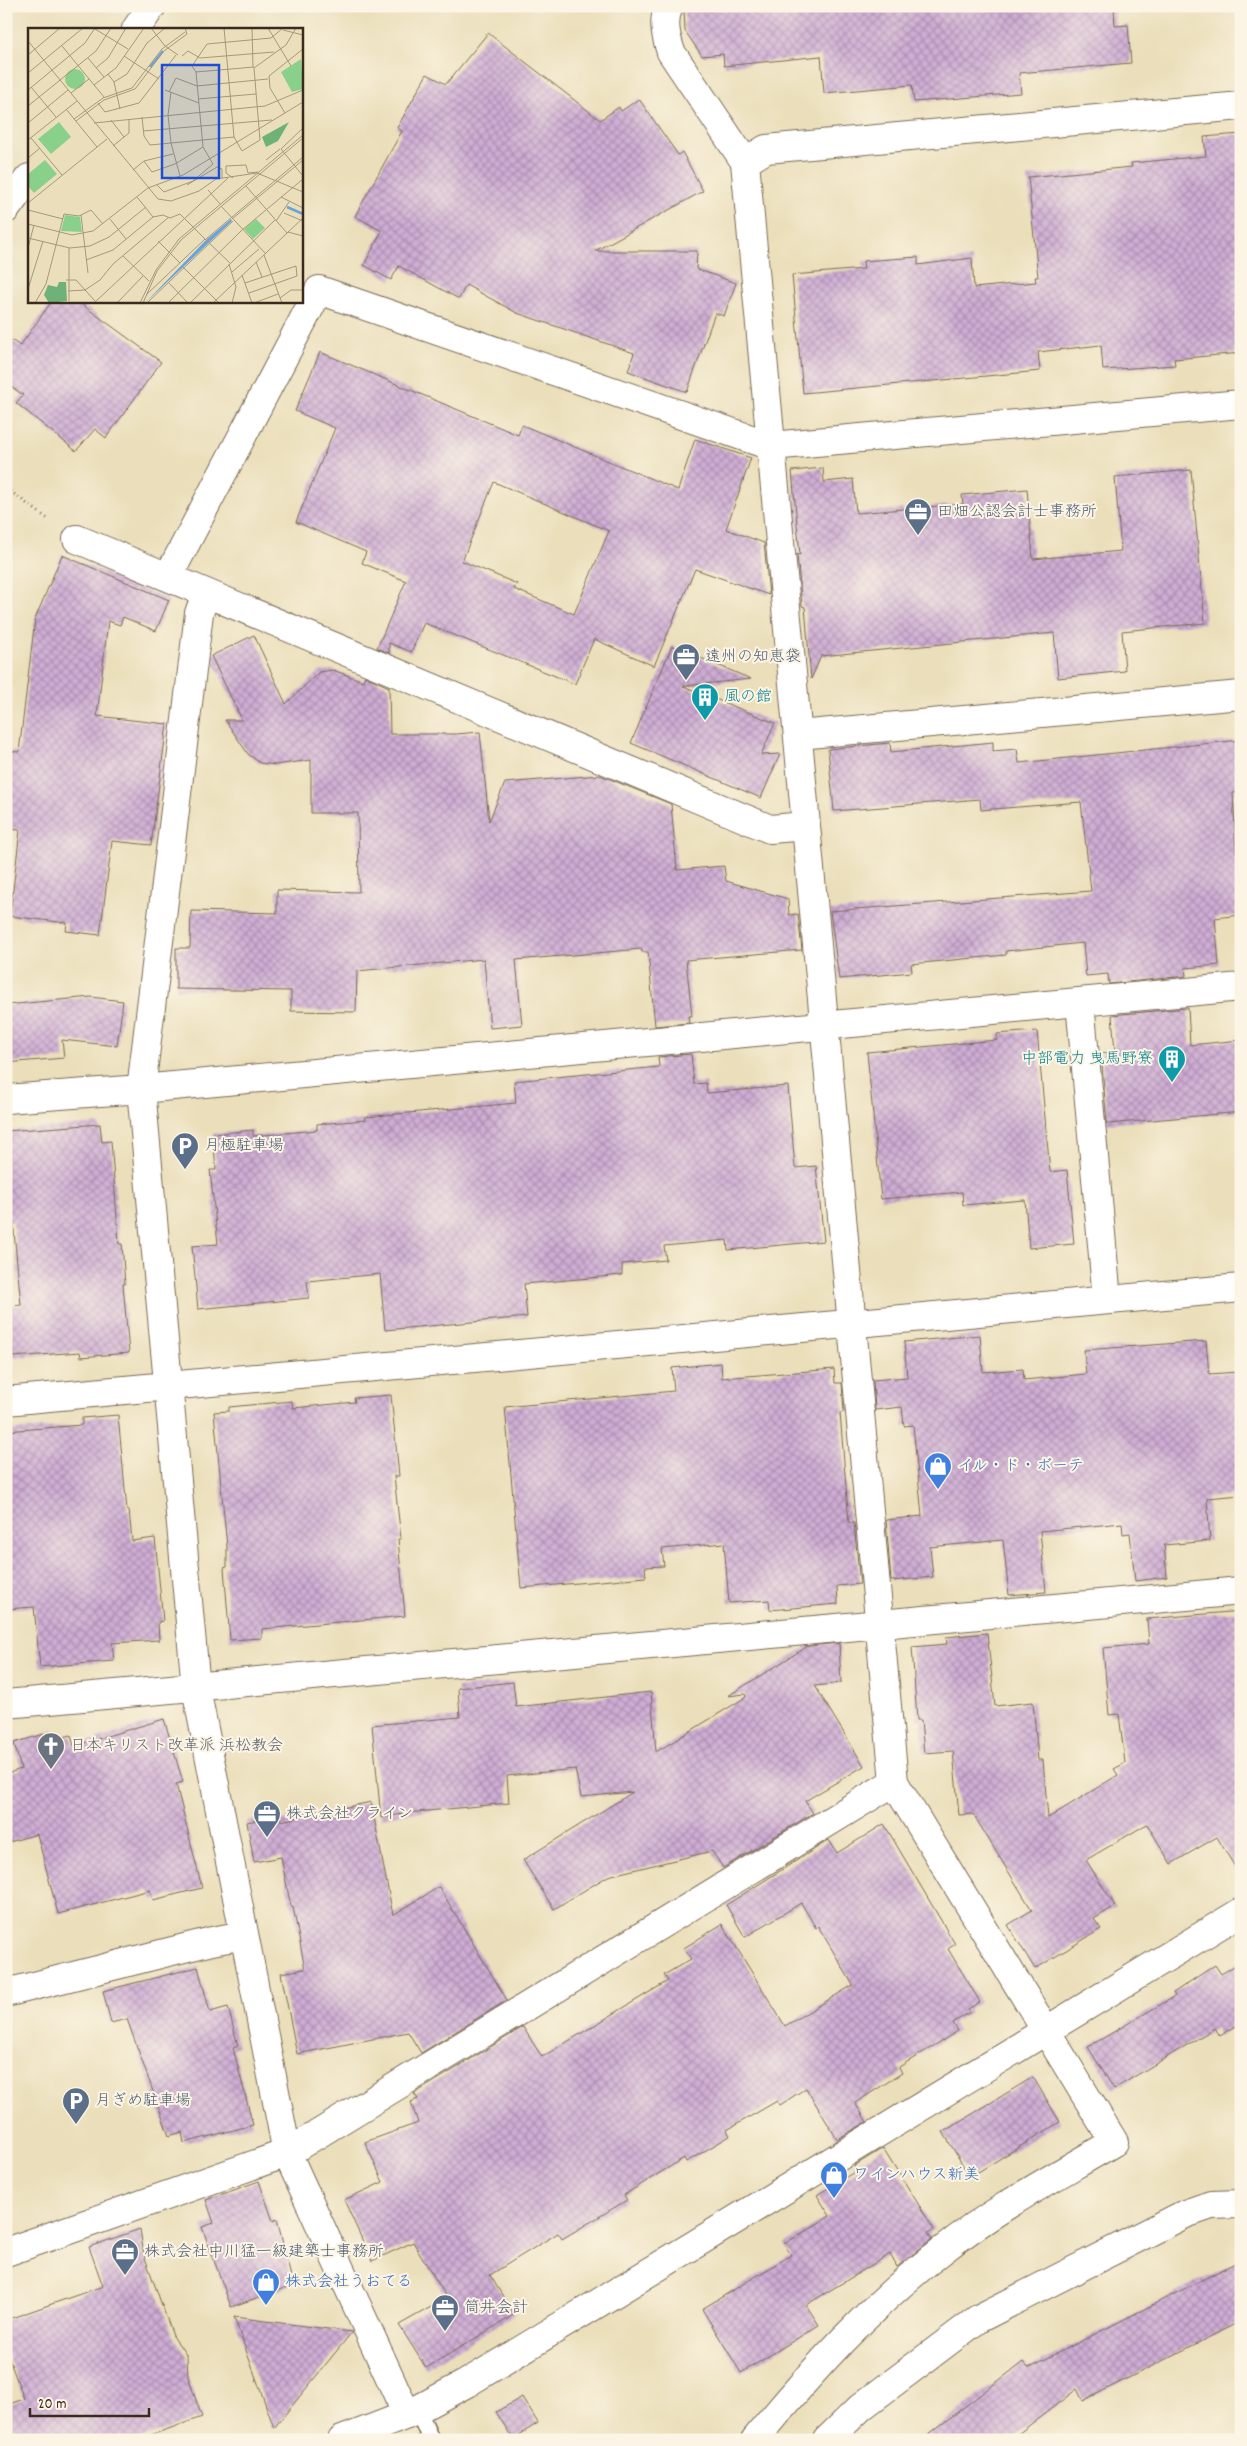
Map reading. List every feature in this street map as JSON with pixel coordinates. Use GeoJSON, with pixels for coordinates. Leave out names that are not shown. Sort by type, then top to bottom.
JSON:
{"type":"FeatureCollection","features":[{"type":"Feature","properties":{"kind":"street"},"geometry":{"type":"LineString","coordinates":[[137,28],[152,6]]}},
{"type":"Feature","properties":{"kind":"street"},"geometry":{"type":"LineString","coordinates":[[669,6],[666,12],[665,33],[671,52],[745,162],[894,1782],[1114,2142],[989,2218],[945,2247],[904,2280],[828,2353],[755,2440]]}},
{"type":"Feature","properties":{"kind":"street"},"geometry":{"type":"LineString","coordinates":[[745,162],[766,149],[1241,106]]}},
{"type":"Feature","properties":{"kind":"street"},"geometry":{"type":"LineString","coordinates":[[6,209],[28,179]]}},
{"type":"Feature","properties":{"kind":"street"},"geometry":{"type":"LineString","coordinates":[[168,577],[319,290],[771,446],[1241,404]]}},
{"type":"Feature","properties":{"kind":"street"},"geometry":{"type":"LineString","coordinates":[[77,539],[770,829],[806,826]]}},
{"type":"Feature","properties":{"kind":"street"},"geometry":{"type":"LineString","coordinates":[[206,594],[198,614],[141,1089],[196,1688],[287,2153],[412,2412]]}},
{"type":"Feature","properties":{"kind":"street"},"geometry":{"type":"LineString","coordinates":[[798,735],[1241,695]]}},
{"type":"Feature","properties":{"kind":"street"},"geometry":{"type":"LineString","coordinates":[[6,1099],[141,1089],[1241,988]]}},
{"type":"Feature","properties":{"kind":"street"},"geometry":{"type":"LineString","coordinates":[[1080,1002],[1108,1300]]}},
{"type":"Feature","properties":{"kind":"street"},"geometry":{"type":"LineString","coordinates":[[6,1401],[1241,1288]]}},
{"type":"Feature","properties":{"kind":"street"},"geometry":{"type":"LineString","coordinates":[[6,1704],[1241,1591]]}},
{"type":"Feature","properties":{"kind":"street"},"geometry":{"type":"LineString","coordinates":[[6,2252],[287,2153],[894,1782]]}},
{"type":"Feature","properties":{"kind":"street"},"geometry":{"type":"LineString","coordinates":[[342,2440],[412,2412],[476,2378],[1241,1912]]}},
{"type":"Feature","properties":{"kind":"street"},"geometry":{"type":"LineString","coordinates":[[6,1993],[212,1941],[244,1935]]}},
{"type":"Feature","properties":{"kind":"street"},"geometry":{"type":"LineString","coordinates":[[827,2440],[861,2407],[978,2319],[1185,2214],[1211,2205],[1240,2201]]}},
{"type":"Feature","properties":{"kind":"lane"},"geometry":{"type":"LineString","coordinates":[[412,2412],[431,2440]]}},
{"type":"Feature","properties":{"kind":"path"},"geometry":{"type":"LineString","coordinates":[[6,488],[77,539]]}},
{"type":"Feature","properties":{"kind":"building"},"geometry":{"type":"Polygon","coordinates":[[[719,6],[1114,6],[1115,26],[1128,25],[1131,63],[1019,73],[1021,93],[914,102],[912,85],[824,93],[821,56],[724,66],[723,54],[702,56],[685,31],[684,9],[719,6]]]}},
{"type":"Feature","properties":{"kind":"building"},"geometry":{"type":"Polygon","coordinates":[[[488,33],[600,120],[619,107],[621,111],[639,99],[678,155],[682,152],[703,191],[595,251],[697,251],[696,269],[736,283],[724,316],[715,313],[687,392],[628,371],[634,353],[517,313],[466,285],[459,299],[399,266],[391,280],[364,265],[382,231],[355,216],[402,131],[397,128],[427,74],[446,84],[488,33]]]}},
{"type":"Feature","properties":{"kind":"building"},"geometry":{"type":"Polygon","coordinates":[[[1241,134],[1241,353],[1174,359],[1175,365],[1103,370],[1101,345],[1038,352],[1040,371],[803,393],[792,275],[864,269],[863,261],[918,257],[918,265],[972,258],[974,288],[1036,282],[1035,277],[1038,277],[1028,177],[1132,167],[1131,163],[1206,156],[1204,137],[1241,134]]]}},
{"type":"Feature","properties":{"kind":"building"},"geometry":{"type":"Polygon","coordinates":[[[51,302],[78,302],[161,362],[106,438],[95,429],[76,451],[16,403],[23,395],[6,383],[6,336],[20,346],[51,302]]]}},
{"type":"Feature","properties":{"kind":"building"},"geometry":{"type":"Polygon","coordinates":[[[320,352],[518,435],[522,425],[678,490],[695,439],[751,458],[726,529],[764,543],[769,595],[695,569],[654,666],[594,639],[575,684],[424,623],[411,652],[389,643],[389,653],[377,648],[406,581],[362,563],[366,552],[296,522],[335,428],[295,411],[320,352]],[[494,482],[462,561],[517,584],[514,589],[574,614],[609,531],[494,482]]]}},
{"type":"Feature","properties":{"kind":"building"},"geometry":{"type":"Polygon","coordinates":[[[823,468],[824,482],[853,479],[856,513],[963,504],[962,495],[1027,489],[1033,559],[1121,551],[1115,477],[1191,470],[1205,623],[1122,631],[1125,671],[1058,678],[1054,633],[821,656],[811,679],[805,607],[802,606],[797,554],[800,555],[792,471],[823,468]]]}},
{"type":"Feature","properties":{"kind":"building"},"geometry":{"type":"Polygon","coordinates":[[[62,555],[169,600],[156,631],[123,617],[120,625],[108,621],[97,716],[167,724],[151,845],[112,841],[100,935],[66,931],[67,923],[10,916],[20,830],[6,829],[6,751],[19,752],[35,619],[62,555]]]}},
{"type":"Feature","properties":{"kind":"building"},"geometry":{"type":"Polygon","coordinates":[[[254,635],[286,704],[319,672],[333,670],[363,681],[365,676],[389,687],[390,734],[480,732],[489,821],[505,783],[600,775],[671,804],[677,870],[724,866],[726,881],[788,899],[789,915],[798,914],[802,950],[686,960],[692,1016],[688,1016],[689,1023],[655,1026],[648,952],[642,952],[641,949],[516,960],[522,1025],[490,1028],[484,959],[357,971],[356,1012],[291,1011],[291,991],[176,989],[176,948],[190,948],[191,911],[277,913],[277,890],[359,892],[358,813],[311,813],[311,760],[275,765],[260,763],[248,754],[225,720],[242,720],[211,656],[254,635]]]}},
{"type":"Feature","properties":{"kind":"building","name":"風の館"},"geometry":{"type":"Polygon","coordinates":[[[672,646],[751,679],[683,686],[775,723],[761,755],[780,754],[761,798],[631,743],[672,646]]]}},
{"type":"Feature","properties":{"kind":"building"},"geometry":{"type":"Polygon","coordinates":[[[1241,740],[1241,792],[1233,793],[1236,852],[1241,852],[1241,915],[1215,918],[1219,965],[1185,968],[1186,976],[1109,984],[1108,974],[1086,976],[1083,943],[1006,951],[1006,955],[911,964],[912,972],[839,979],[830,911],[1091,891],[1081,802],[981,810],[980,799],[834,811],[828,749],[890,743],[891,752],[993,742],[993,751],[1017,749],[1019,763],[1241,740]]]}},
{"type":"Feature","properties":{"kind":"building"},"geometry":{"type":"Polygon","coordinates":[[[91,997],[123,1001],[117,1046],[62,1040],[64,1058],[6,1063],[6,1005],[91,997]]]}},
{"type":"Feature","properties":{"kind":"building","name":"中部電力 曳馬野寮"},"geometry":{"type":"Polygon","coordinates":[[[1188,1008],[1190,1045],[1241,1040],[1241,1112],[1107,1124],[1101,1053],[1115,1052],[1112,1015],[1188,1008]]]}},
{"type":"Feature","properties":{"kind":"building"},"geometry":{"type":"Polygon","coordinates":[[[1037,1031],[1050,1172],[1067,1170],[1074,1244],[1029,1248],[1025,1200],[963,1205],[962,1192],[881,1199],[867,1052],[997,1040],[997,1034],[1037,1031]]]}},
{"type":"Feature","properties":{"kind":"building"},"geometry":{"type":"Polygon","coordinates":[[[691,1054],[694,1084],[706,1083],[707,1093],[788,1086],[795,1168],[816,1166],[824,1241],[728,1250],[727,1240],[664,1246],[666,1260],[622,1264],[622,1275],[524,1284],[527,1317],[385,1330],[380,1274],[307,1281],[309,1298],[198,1309],[192,1246],[218,1244],[210,1170],[216,1170],[213,1134],[253,1130],[253,1136],[317,1130],[317,1124],[366,1120],[365,1117],[516,1103],[514,1081],[659,1067],[658,1057],[691,1054]]]}},
{"type":"Feature","properties":{"kind":"building"},"geometry":{"type":"Polygon","coordinates":[[[100,1124],[102,1142],[111,1141],[119,1244],[122,1244],[125,1284],[123,1284],[129,1353],[81,1357],[80,1352],[13,1357],[9,1306],[21,1305],[13,1221],[6,1222],[6,1131],[100,1124]]]}},
{"type":"Feature","properties":{"kind":"building"},"geometry":{"type":"Polygon","coordinates":[[[980,1335],[983,1372],[1023,1369],[1024,1380],[1086,1374],[1084,1350],[1206,1341],[1209,1374],[1238,1372],[1238,1375],[1241,1375],[1241,1495],[1207,1498],[1210,1541],[1164,1545],[1167,1577],[1135,1581],[1130,1533],[1123,1534],[1122,1523],[1040,1531],[1046,1592],[1009,1595],[1003,1540],[930,1547],[933,1577],[891,1581],[886,1520],[922,1516],[913,1425],[904,1426],[902,1407],[875,1410],[873,1380],[907,1377],[904,1342],[980,1335]]]}},
{"type":"Feature","properties":{"kind":"building"},"geometry":{"type":"Polygon","coordinates":[[[721,1363],[722,1378],[834,1369],[835,1383],[842,1383],[844,1412],[840,1413],[849,1523],[854,1523],[860,1584],[837,1586],[838,1604],[770,1610],[769,1600],[729,1603],[724,1543],[662,1549],[664,1566],[645,1567],[646,1577],[521,1588],[505,1407],[674,1391],[672,1368],[721,1363]]]}},
{"type":"Feature","properties":{"kind":"building"},"geometry":{"type":"Polygon","coordinates":[[[391,1395],[399,1476],[394,1476],[401,1539],[398,1539],[405,1616],[262,1629],[262,1638],[230,1640],[224,1568],[227,1567],[227,1547],[214,1412],[229,1411],[229,1407],[292,1401],[293,1408],[355,1402],[354,1398],[391,1395]]]}},
{"type":"Feature","properties":{"kind":"building"},"geometry":{"type":"Polygon","coordinates":[[[118,1415],[127,1510],[129,1510],[132,1541],[155,1538],[163,1621],[158,1622],[159,1640],[112,1643],[114,1661],[40,1667],[34,1607],[6,1609],[6,1431],[82,1425],[82,1418],[118,1415]]]}},
{"type":"Feature","properties":{"kind":"building"},"geometry":{"type":"Polygon","coordinates":[[[1241,1611],[1241,1877],[1217,1837],[1171,1864],[1147,1824],[1086,1860],[1115,1906],[1094,1919],[1101,1929],[1035,1969],[1008,1925],[1032,1910],[973,1814],[959,1815],[953,1751],[924,1753],[921,1720],[917,1720],[912,1647],[947,1644],[946,1637],[987,1633],[995,1706],[1033,1702],[1038,1760],[1043,1760],[1048,1818],[1118,1775],[1114,1769],[1125,1763],[1119,1714],[1109,1715],[1103,1648],[1149,1644],[1147,1619],[1241,1611]]]}},
{"type":"Feature","properties":{"kind":"building"},"geometry":{"type":"Polygon","coordinates":[[[839,1643],[841,1683],[815,1686],[864,1766],[805,1801],[813,1813],[723,1868],[712,1851],[608,1876],[554,1909],[523,1860],[633,1792],[581,1797],[575,1769],[507,1776],[509,1803],[407,1813],[381,1818],[372,1725],[460,1717],[458,1688],[513,1682],[516,1707],[651,1692],[656,1752],[746,1697],[745,1694],[728,1696],[808,1646],[839,1643]]]}},
{"type":"Feature","properties":{"kind":"building"},"geometry":{"type":"Polygon","coordinates":[[[164,1719],[183,1782],[176,1784],[202,1888],[153,1900],[150,1890],[58,1914],[37,1834],[6,1843],[6,1774],[21,1769],[14,1743],[54,1731],[57,1739],[71,1735],[74,1746],[164,1719]]]}},
{"type":"Feature","properties":{"kind":"building"},"geometry":{"type":"Polygon","coordinates":[[[371,1802],[393,1915],[439,1887],[507,2000],[421,2053],[408,2032],[297,2054],[281,1973],[305,1969],[293,1907],[291,1907],[281,1857],[254,1862],[247,1822],[280,1815],[281,1821],[371,1802]]]}},
{"type":"Feature","properties":{"kind":"building"},"geometry":{"type":"Polygon","coordinates":[[[884,1824],[955,1944],[948,1949],[980,2002],[968,2009],[970,2012],[953,2023],[958,2031],[899,2067],[902,2073],[855,2103],[867,2122],[837,2139],[806,2088],[780,2105],[777,2101],[727,2130],[730,2136],[686,2162],[684,2158],[624,2195],[627,2200],[562,2239],[558,2233],[490,2275],[514,2315],[426,2368],[399,2325],[447,2298],[413,2242],[372,2261],[344,2200],[383,2182],[365,2142],[418,2123],[411,2102],[418,2099],[414,2094],[523,2027],[542,2057],[668,1981],[664,1975],[691,1959],[684,1948],[722,1924],[785,2026],[853,1985],[818,1926],[816,1928],[801,1903],[745,1937],[726,1905],[829,1840],[837,1853],[884,1824]]]}},
{"type":"Feature","properties":{"kind":"building"},"geometry":{"type":"Polygon","coordinates":[[[1241,1962],[1241,2023],[1220,2036],[1215,2028],[1114,2089],[1088,2047],[1175,1996],[1173,1993],[1215,1965],[1221,1974],[1241,1962]]]}},
{"type":"Feature","properties":{"kind":"building"},"geometry":{"type":"Polygon","coordinates":[[[198,1967],[210,2012],[228,2007],[238,2046],[233,2048],[253,2125],[184,2143],[182,2132],[169,2136],[127,2019],[111,2023],[103,1991],[198,1967]]]}},
{"type":"Feature","properties":{"kind":"building"},"geometry":{"type":"Polygon","coordinates":[[[1033,2077],[1060,2122],[970,2177],[943,2132],[1033,2077]]]}},
{"type":"Feature","properties":{"kind":"building"},"geometry":{"type":"Polygon","coordinates":[[[883,2148],[934,2229],[928,2233],[932,2239],[897,2267],[890,2254],[806,2305],[819,2325],[741,2373],[702,2309],[791,2255],[784,2244],[830,2216],[817,2195],[856,2171],[854,2166],[883,2148]]]}},
{"type":"Feature","properties":{"kind":"building"},"geometry":{"type":"Polygon","coordinates":[[[259,2181],[273,2221],[277,2219],[293,2285],[231,2307],[202,2227],[214,2223],[206,2200],[259,2181]]]}},
{"type":"Feature","properties":{"kind":"building"},"geometry":{"type":"Polygon","coordinates":[[[140,2229],[144,2255],[173,2336],[187,2356],[188,2377],[202,2417],[137,2440],[6,2440],[6,2405],[24,2399],[6,2351],[6,2320],[103,2286],[89,2247],[140,2229]]]}},
{"type":"Feature","properties":{"kind":"building"},"geometry":{"type":"Polygon","coordinates":[[[1241,2260],[1241,2321],[1083,2401],[1077,2389],[1010,2440],[921,2440],[1023,2362],[1028,2368],[1241,2260]]]}},
{"type":"Feature","properties":{"kind":"building"},"geometry":{"type":"Polygon","coordinates":[[[234,2317],[352,2332],[274,2428],[234,2317]]]}},
{"type":"Feature","properties":{"kind":"building"},"geometry":{"type":"Polygon","coordinates":[[[522,2397],[538,2423],[513,2439],[496,2412],[522,2397]]]}},
{"type":"Feature","properties":{"kind":"place","name":"田畑公認会計士事務所"},"geometry":{"type":"Point","coordinates":[918,536]}},
{"type":"Feature","properties":{"kind":"place","name":"遠州の知恵袋"},"geometry":{"type":"Point","coordinates":[686,681]}},
{"type":"Feature","properties":{"kind":"place","name":"風の館"},"geometry":{"type":"Point","coordinates":[705,721]}},
{"type":"Feature","properties":{"kind":"place","name":"中部電力 曳馬野寮"},"geometry":{"type":"Point","coordinates":[1172,1083]}},
{"type":"Feature","properties":{"kind":"place","name":"月極駐車場"},"geometry":{"type":"Point","coordinates":[185,1170]}},
{"type":"Feature","properties":{"kind":"place","name":"イル・ド・ボーテ"},"geometry":{"type":"Point","coordinates":[938,1490]}},
{"type":"Feature","properties":{"kind":"place","name":"日本キリスト改革派 浜松教会"},"geometry":{"type":"Point","coordinates":[51,1770]}},
{"type":"Feature","properties":{"kind":"place","name":"株式会社クライン"},"geometry":{"type":"Point","coordinates":[267,1838]}},
{"type":"Feature","properties":{"kind":"place","name":"月ぎめ駐車場"},"geometry":{"type":"Point","coordinates":[76,2125]}},
{"type":"Feature","properties":{"kind":"place","name":"ワインハウス新美"},"geometry":{"type":"Point","coordinates":[834,2199]}},
{"type":"Feature","properties":{"kind":"place","name":"株式会社中川猛一級建築士事務所"},"geometry":{"type":"Point","coordinates":[125,2276]}},
{"type":"Feature","properties":{"kind":"place","name":"株式会社うおてる"},"geometry":{"type":"Point","coordinates":[266,2306]}},
{"type":"Feature","properties":{"kind":"place","name":"筒井会計"},"geometry":{"type":"Point","coordinates":[445,2332]}}]}
